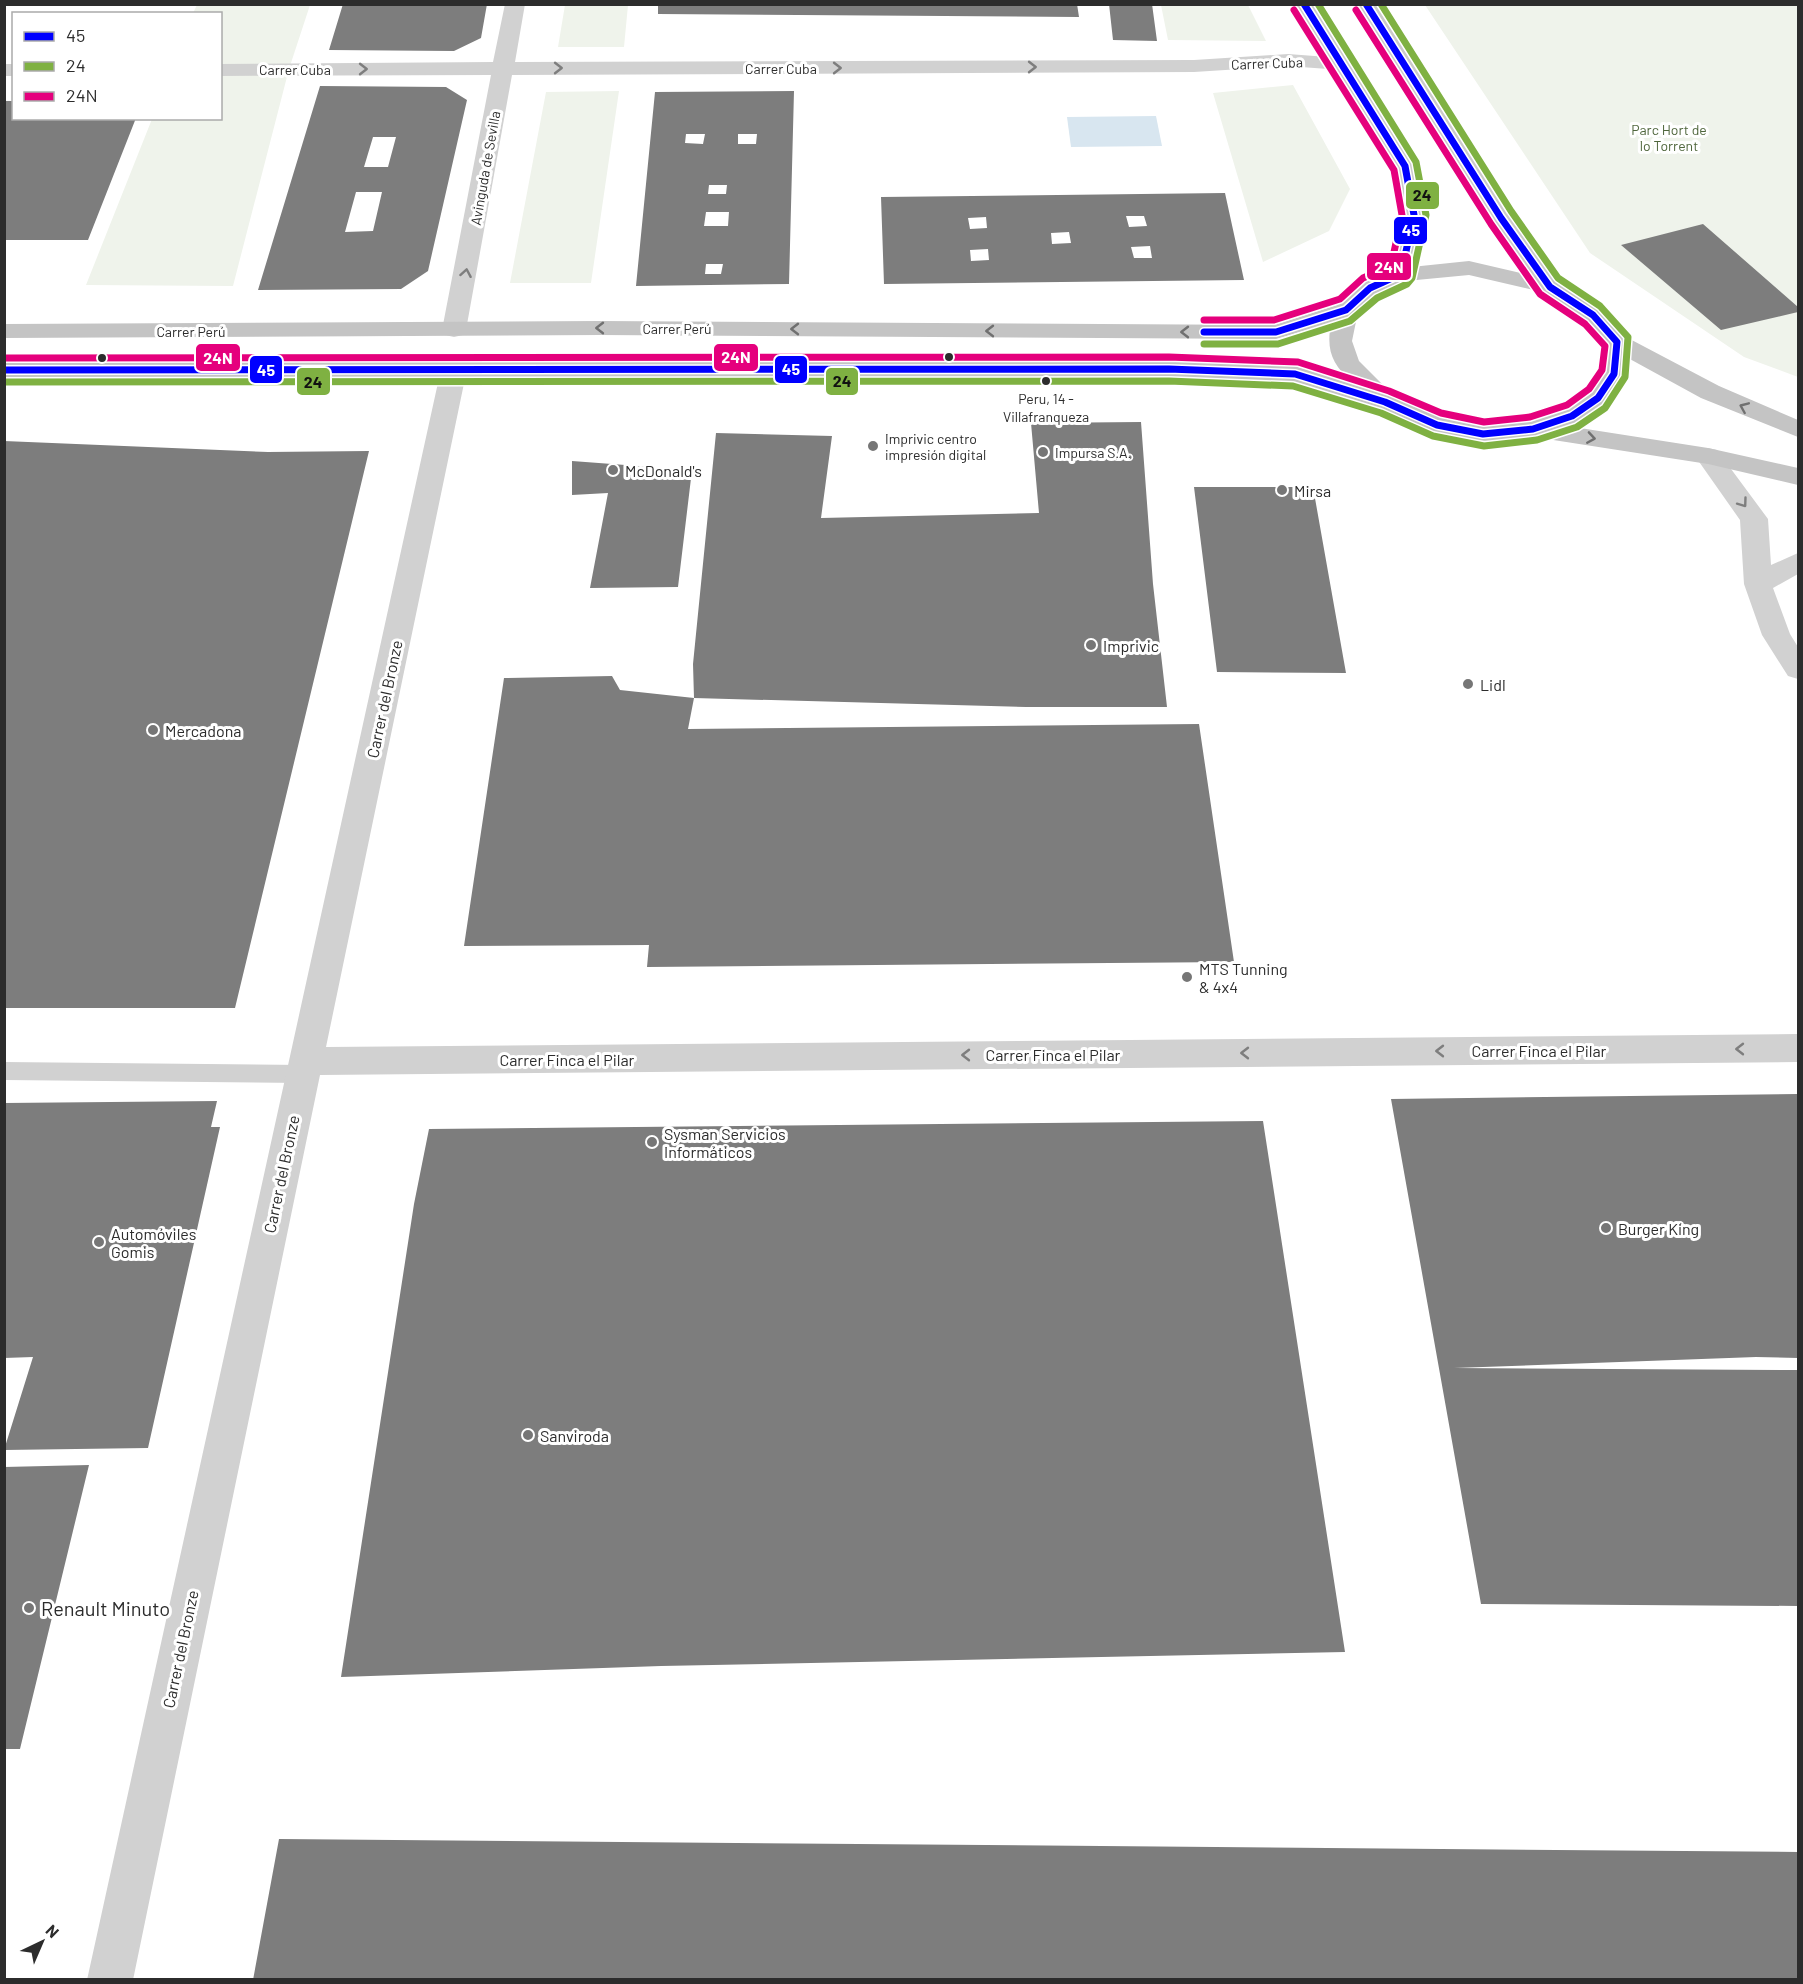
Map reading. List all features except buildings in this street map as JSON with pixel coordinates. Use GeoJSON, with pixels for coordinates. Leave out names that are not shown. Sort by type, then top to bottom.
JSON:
{"type":"FeatureCollection","features":[{"type":"Feature","properties":{"kind":"main road"},"geometry":{"type":"LineString","coordinates":[[1304,4],[1406,165],[1414,215],[1401,274]]}},
{"type":"Feature","properties":{"kind":"main road"},"geometry":{"type":"LineString","coordinates":[[1366,4],[1485,194],[1550,287]]}},
{"type":"Feature","properties":{"kind":"main road"},"geometry":{"type":"LineString","coordinates":[[1385,402],[1347,364],[1340,341],[1346,310],[1370,288],[1401,274],[1469,268],[1550,287],[1593,315],[1617,342],[1710,392],[1798,429]]}},
{"type":"Feature","properties":{"kind":"main road","name":"Carrer Perú"},"geometry":{"type":"LineString","coordinates":[[4,331],[600,328],[1276,332],[1346,310]]}},
{"type":"Feature","properties":{"kind":"main road"},"geometry":{"type":"LineString","coordinates":[[4,370],[1169,369],[1295,374],[1385,402],[1437,424],[1483,434],[1533,429],[1572,416],[1598,398],[1614,374],[1617,342]]}},
{"type":"Feature","properties":{"kind":"main road"},"geometry":{"type":"LineString","coordinates":[[1533,429],[1708,456],[1798,477]]}},
{"type":"Feature","properties":{"kind":"street","name":"Avinguda de Sevilla"},"geometry":{"type":"LineString","coordinates":[[454,330],[515,4]]}},
{"type":"Feature","properties":{"kind":"street","name":"Carrer Cuba"},"geometry":{"type":"LineString","coordinates":[[222,70],[1182,66],[1288,60],[1341,64]]}},
{"type":"Feature","properties":{"kind":"street","name":"Carrer del Bronze"},"geometry":{"type":"LineString","coordinates":[[110,1980],[454,369]]}},
{"type":"Feature","properties":{"kind":"street"},"geometry":{"type":"LineString","coordinates":[[1708,456],[1754,519],[1758,584],[1776,635],[1798,669]]}},
{"type":"Feature","properties":{"kind":"street"},"geometry":{"type":"LineString","coordinates":[[1758,584],[1798,562]]}},
{"type":"Feature","properties":{"kind":"street","name":"Carrer Finca el Pilar"},"geometry":{"type":"LineString","coordinates":[[305,1068],[1798,1048]]}},
{"type":"Feature","properties":{"kind":"lane"},"geometry":{"type":"LineString","coordinates":[[4,1071],[305,1068]]}},
{"type":"Feature","properties":{"kind":"green space"},"geometry":{"type":"Polygon","coordinates":[[[197,5],[310,5],[289,69],[233,286],[86,285],[152,120],[222,120],[222,12],[194,12],[197,5]]]}},
{"type":"Feature","properties":{"kind":"green space"},"geometry":{"type":"Polygon","coordinates":[[[565,5],[628,5],[624,47],[558,47],[565,5]]]}},
{"type":"Feature","properties":{"kind":"green space"},"geometry":{"type":"Polygon","coordinates":[[[1161,5],[1248,5],[1266,41],[1168,40],[1161,5]]]}},
{"type":"Feature","properties":{"kind":"green space","name":"Parc Hort de lo Torrent"},"geometry":{"type":"Polygon","coordinates":[[[1425,5],[1798,5],[1798,377],[1744,357],[1590,253],[1425,5]]]}},
{"type":"Feature","properties":{"kind":"green space"},"geometry":{"type":"Polygon","coordinates":[[[1293,85],[1350,189],[1329,231],[1263,262],[1213,93],[1293,85]]]}},
{"type":"Feature","properties":{"kind":"green space"},"geometry":{"type":"Polygon","coordinates":[[[619,91],[591,283],[510,283],[546,92],[619,91]]]}},
{"type":"Feature","properties":{"kind":"shaded area"},"geometry":{"type":"Polygon","coordinates":[[[1156,116],[1162,146],[1071,147],[1067,117],[1156,116]]]}},
{"type":"Feature","properties":{"kind":"transit line","name":"45"},"geometry":{"type":"LineString","coordinates":[[1204,332],[1276,332],[1346,310],[1370,288],[1401,274],[1414,215],[1405,166],[1304,4]]}},
{"type":"Feature","properties":{"kind":"transit line","name":"24"},"geometry":{"type":"LineString","coordinates":[[1204,344],[1278,344],[1350,321],[1377,298],[1407,284],[1412,278],[1426,215],[1416,162],[1318,4]]}},
{"type":"Feature","properties":{"kind":"transit line","name":"45"},"geometry":{"type":"LineString","coordinates":[[4,370],[1169,369],[1295,374],[1385,402],[1437,425],[1483,434],[1533,429],[1572,416],[1598,398],[1614,374],[1617,342],[1593,315],[1550,287],[1501,218],[1366,4]]}},
{"type":"Feature","properties":{"kind":"transit line","name":"24"},"geometry":{"type":"LineString","coordinates":[[4,382],[1169,381],[1293,386],[1381,413],[1433,436],[1484,446],[1537,440],[1577,427],[1605,408],[1625,377],[1628,337],[1600,306],[1558,278],[1511,211],[1381,4]]}},
{"type":"Feature","properties":{"kind":"transit line","name":"24N"},"geometry":{"type":"LineString","coordinates":[[1204,320],[1274,320],[1340,299],[1363,278],[1391,266],[1402,215],[1394,170],[1294,10]]}},
{"type":"Feature","properties":{"kind":"transit line","name":"24N"},"geometry":{"type":"LineString","coordinates":[[4,358],[1169,357],[1298,362],[1389,391],[1441,413],[1484,422],[1530,417],[1567,405],[1589,389],[1602,370],[1605,346],[1585,324],[1540,294],[1491,224],[1356,10]]}},
{"type":"Feature","properties":{"kind":"place","name":"Peru, 14 - Villafranqueza"},"geometry":{"type":"Point","coordinates":[1046,381]}},
{"type":"Feature","properties":{"kind":"place","name":"Imprivic centro impresión digital"},"geometry":{"type":"Point","coordinates":[873,446]}},
{"type":"Feature","properties":{"kind":"place","name":"Impursa S.A."},"geometry":{"type":"Point","coordinates":[1043,452]}},
{"type":"Feature","properties":{"kind":"place","name":"McDonald's"},"geometry":{"type":"Point","coordinates":[613,470]}},
{"type":"Feature","properties":{"kind":"place","name":"Mirsa"},"geometry":{"type":"Point","coordinates":[1282,490]}},
{"type":"Feature","properties":{"kind":"place","name":"Imprivic"},"geometry":{"type":"Point","coordinates":[1091,645]}},
{"type":"Feature","properties":{"kind":"place","name":"Lidl"},"geometry":{"type":"Point","coordinates":[1468,684]}},
{"type":"Feature","properties":{"kind":"place","name":"Mercadona"},"geometry":{"type":"Point","coordinates":[153,730]}},
{"type":"Feature","properties":{"kind":"place","name":"MTS Tunning & 4x4"},"geometry":{"type":"Point","coordinates":[1187,977]}},
{"type":"Feature","properties":{"kind":"place","name":"Sysman Servicios Informáticos"},"geometry":{"type":"Point","coordinates":[652,1142]}},
{"type":"Feature","properties":{"kind":"place","name":"Burger King"},"geometry":{"type":"Point","coordinates":[1606,1228]}},
{"type":"Feature","properties":{"kind":"place","name":"Automóviles Gomis"},"geometry":{"type":"Point","coordinates":[99,1242]}},
{"type":"Feature","properties":{"kind":"place","name":"Sanviroda"},"geometry":{"type":"Point","coordinates":[528,1435]}},
{"type":"Feature","properties":{"kind":"place","name":"Renault Minuto"},"geometry":{"type":"Point","coordinates":[29,1608]}}]}
